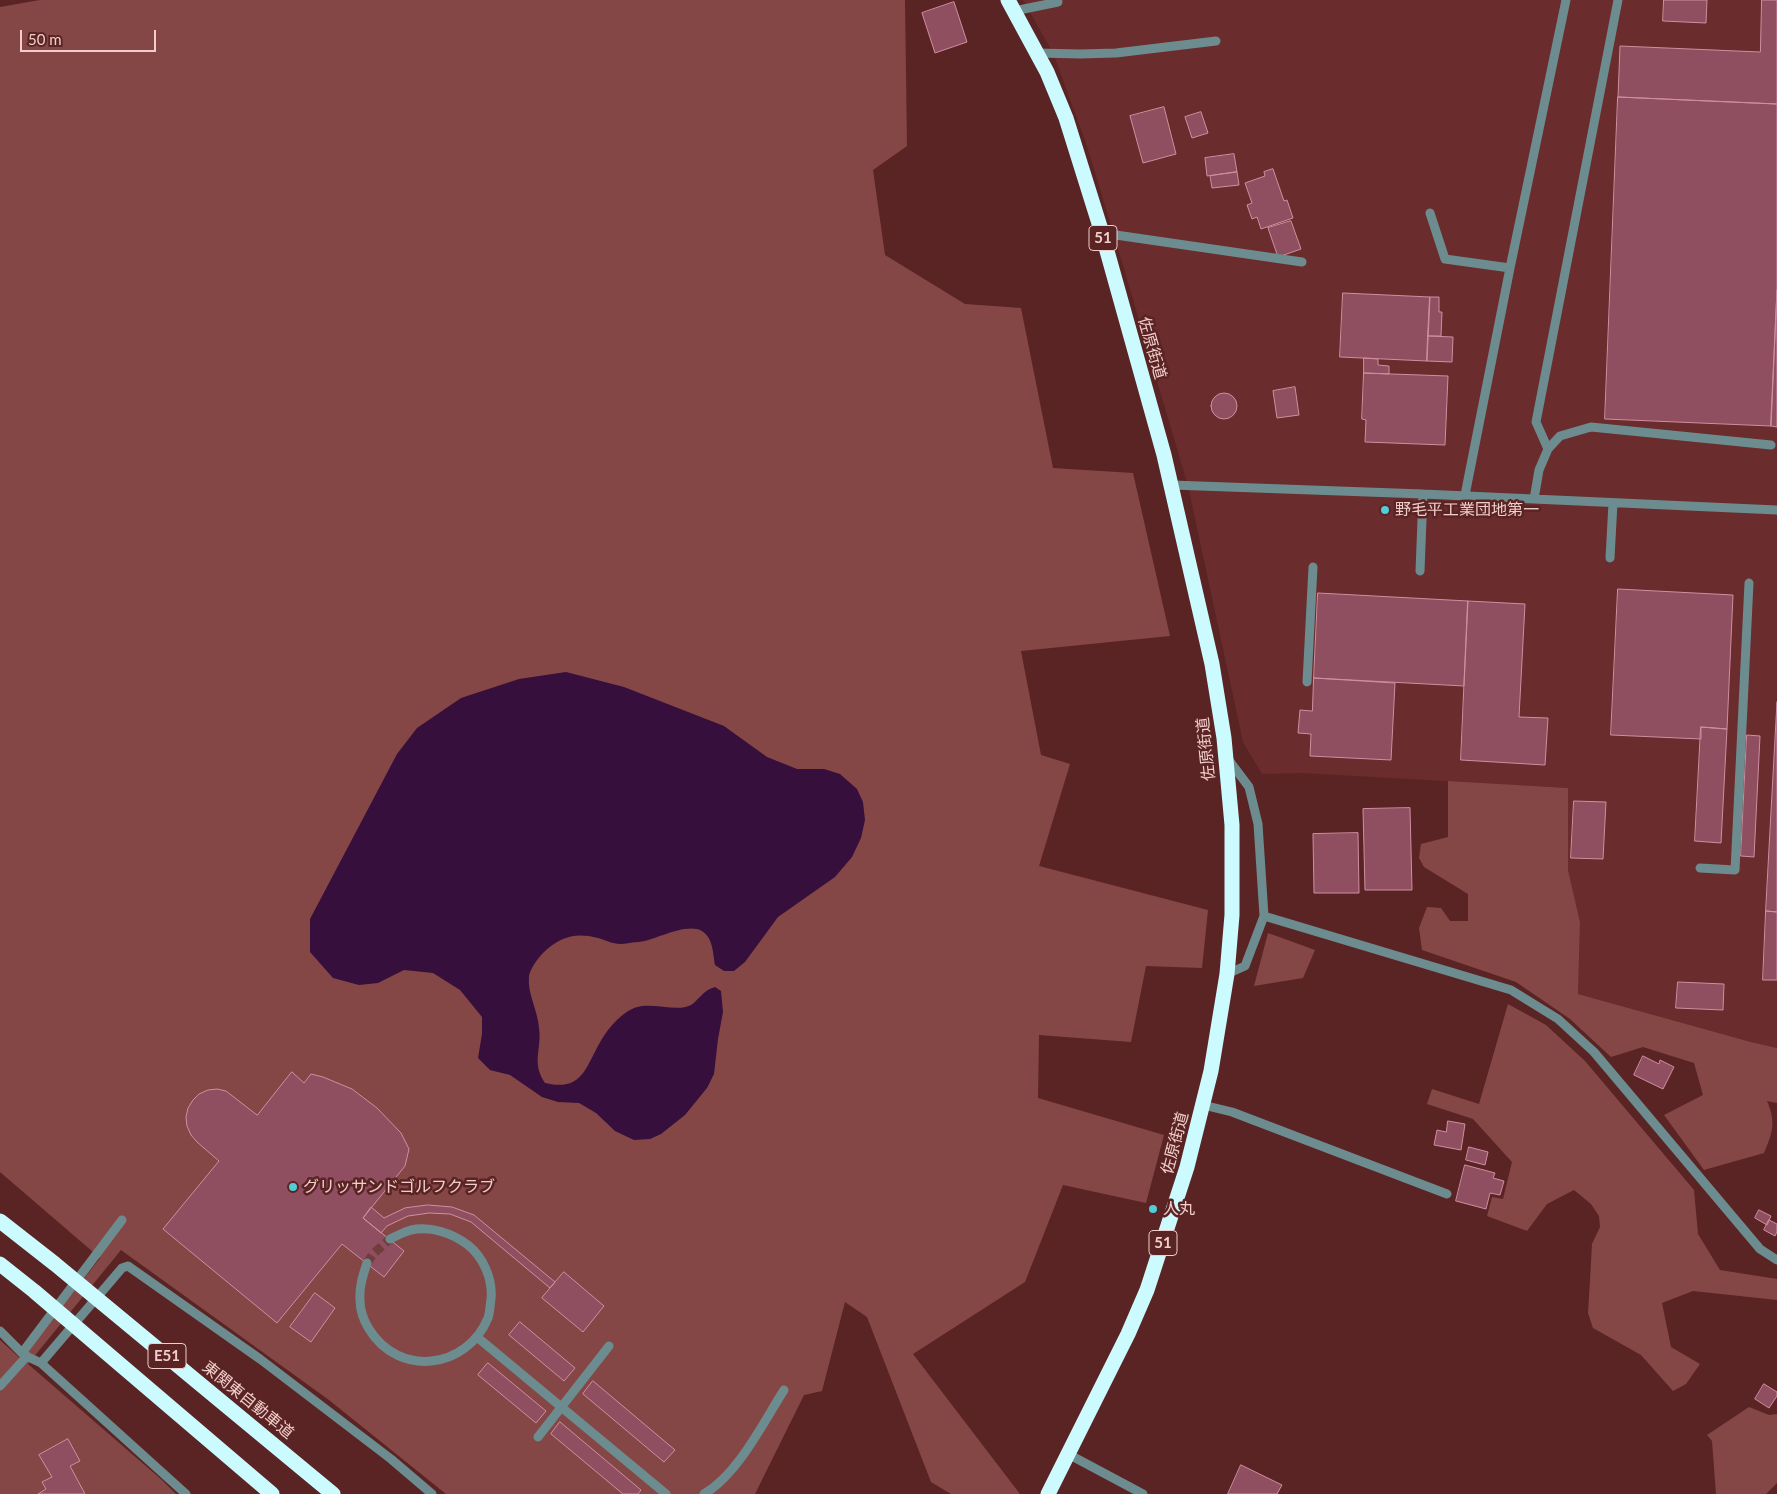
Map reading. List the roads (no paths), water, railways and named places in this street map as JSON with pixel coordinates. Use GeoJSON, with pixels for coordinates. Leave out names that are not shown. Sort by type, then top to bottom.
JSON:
{"type":"FeatureCollection","features":[{"type":"Feature","properties":{"kind":"highway","name":"佐原街道"},"geometry":{"type":"LineString","coordinates":[[1011,6],[1047,72],[1066,118],[1102,233],[1172,485],[1212,664],[1224,738],[1232,826],[1233,860],[1232,915],[1227,974],[1214,1054],[1187,1168],[1147,1290],[1128,1334],[1048,1494]]}},
{"type":"Feature","properties":{"kind":"highway","name":"東関東自動車道"},"geometry":{"type":"LineString","coordinates":[[0,1221],[55,1264],[333,1494]]}},
{"type":"Feature","properties":{"kind":"highway","name":"E51"},"geometry":{"type":"LineString","coordinates":[[0,1264],[34,1290],[272,1494]]}},
{"type":"Feature","properties":{"kind":"street"},"geometry":{"type":"LineString","coordinates":[[1465,496],[1566,0]]}},
{"type":"Feature","properties":{"kind":"street"},"geometry":{"type":"LineString","coordinates":[[1548,449],[1536,422],[1618,0]]}},
{"type":"Feature","properties":{"kind":"street"},"geometry":{"type":"LineString","coordinates":[[1011,6],[1058,2]]}},
{"type":"Feature","properties":{"kind":"street"},"geometry":{"type":"LineString","coordinates":[[1037,53],[1116,53],[1216,41]]}},
{"type":"Feature","properties":{"kind":"street"},"geometry":{"type":"LineString","coordinates":[[1430,213],[1445,259],[1510,268]]}},
{"type":"Feature","properties":{"kind":"street"},"geometry":{"type":"LineString","coordinates":[[1102,233],[1302,262]]}},
{"type":"Feature","properties":{"kind":"street"},"geometry":{"type":"LineString","coordinates":[[1534,499],[1539,470],[1548,449],[1560,436],[1591,428],[1771,445]]}},
{"type":"Feature","properties":{"kind":"street"},"geometry":{"type":"LineString","coordinates":[[1172,485],[1777,510]]}},
{"type":"Feature","properties":{"kind":"street"},"geometry":{"type":"LineString","coordinates":[[1420,571],[1423,494]]}},
{"type":"Feature","properties":{"kind":"street"},"geometry":{"type":"LineString","coordinates":[[1610,558],[1613,502]]}},
{"type":"Feature","properties":{"kind":"street"},"geometry":{"type":"LineString","coordinates":[[1307,682],[1314,566]]}},
{"type":"Feature","properties":{"kind":"street"},"geometry":{"type":"LineString","coordinates":[[1700,868],[1734,870],[1749,583]]}},
{"type":"Feature","properties":{"kind":"street"},"geometry":{"type":"LineString","coordinates":[[1225,755],[1249,787],[1258,824],[1264,916],[1245,966],[1227,974]]}},
{"type":"Feature","properties":{"kind":"street"},"geometry":{"type":"LineString","coordinates":[[1264,916],[1511,990],[1558,1019],[1594,1052],[1760,1249],[1777,1260]]}},
{"type":"Feature","properties":{"kind":"street"},"geometry":{"type":"LineString","coordinates":[[1203,1105],[1232,1112],[1447,1194]]}},
{"type":"Feature","properties":{"kind":"street"},"geometry":{"type":"LineString","coordinates":[[0,1386],[122,1220]]}},
{"type":"Feature","properties":{"kind":"street"},"geometry":{"type":"LineString","coordinates":[[367,1263],[361,1282],[360,1301],[364,1320],[374,1337],[389,1350],[407,1359],[426,1362],[445,1359],[463,1350],[477,1337],[488,1316],[492,1293],[487,1270],[475,1251],[456,1236],[434,1229],[411,1230],[390,1239]]}},
{"type":"Feature","properties":{"kind":"street"},"geometry":{"type":"LineString","coordinates":[[41,1363],[117,1273],[122,1268],[128,1266],[268,1365],[390,1458],[432,1494]]}},
{"type":"Feature","properties":{"kind":"street"},"geometry":{"type":"LineString","coordinates":[[0,1331],[24,1355],[41,1363],[186,1494]]}},
{"type":"Feature","properties":{"kind":"street"},"geometry":{"type":"LineString","coordinates":[[477,1337],[666,1494]]}},
{"type":"Feature","properties":{"kind":"street"},"geometry":{"type":"LineString","coordinates":[[538,1438],[609,1346]]}},
{"type":"Feature","properties":{"kind":"street"},"geometry":{"type":"LineString","coordinates":[[704,1494],[715,1488],[736,1464],[784,1390]]}},
{"type":"Feature","properties":{"kind":"street"},"geometry":{"type":"LineString","coordinates":[[1068,1454],[1143,1494]]}},
{"type":"Feature","properties":{"kind":"tunnel"},"geometry":{"type":"LineString","coordinates":[[367,1263],[373,1254],[390,1239]]}},
{"type":"Feature","properties":{"kind":"place","name":"野毛平工業団地第一"},"geometry":{"type":"Point","coordinates":[1385,510]}},
{"type":"Feature","properties":{"kind":"place","name":"グリッサンドゴルフクラブ"},"geometry":{"type":"Point","coordinates":[293,1187]}},
{"type":"Feature","properties":{"kind":"place","name":"人丸"},"geometry":{"type":"Point","coordinates":[1153,1209]}}]}
